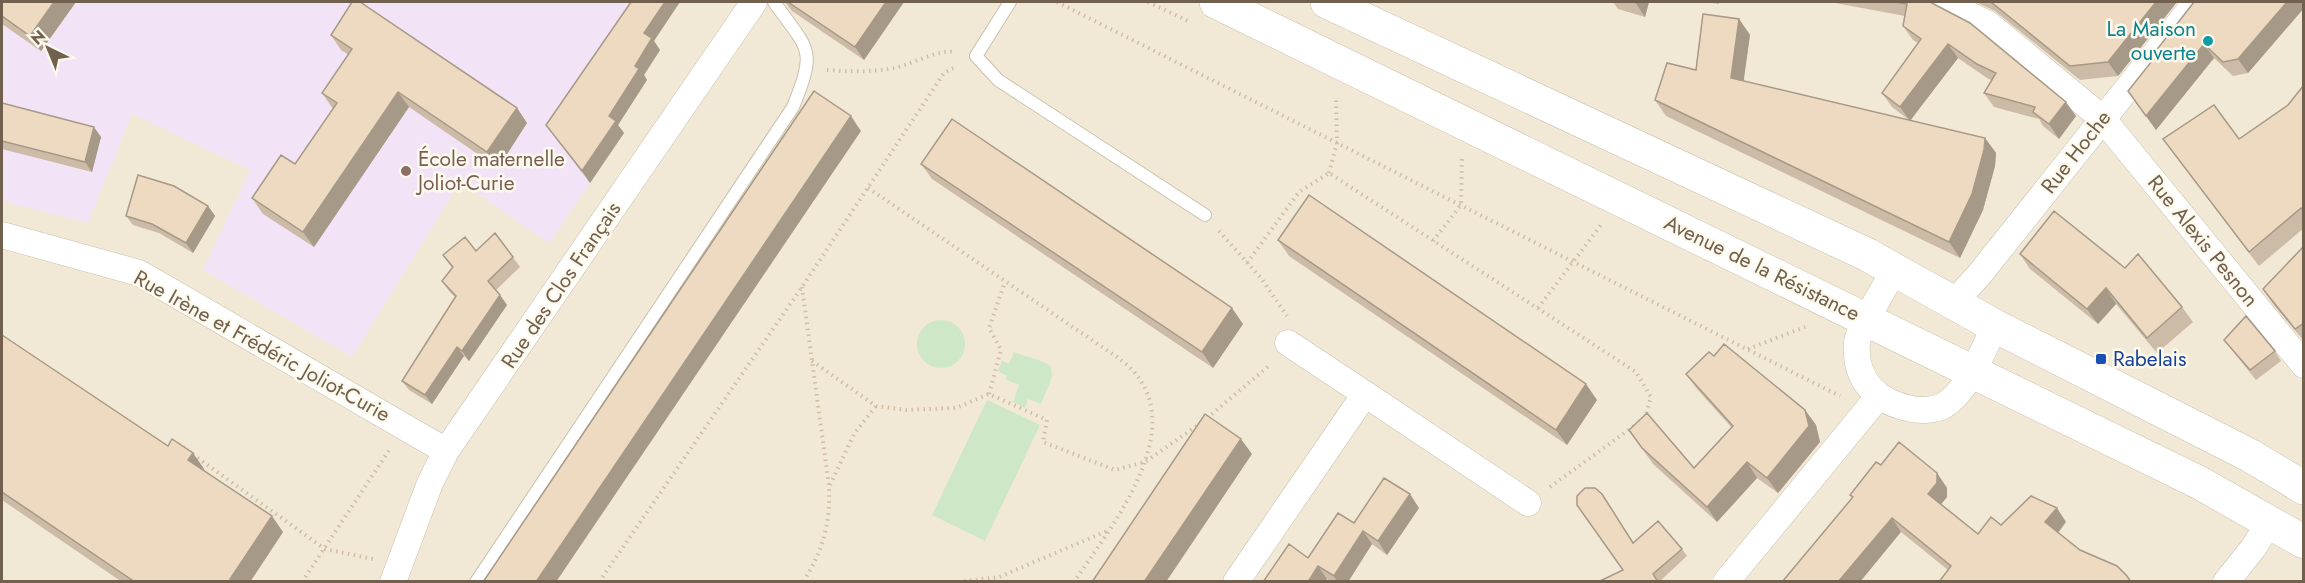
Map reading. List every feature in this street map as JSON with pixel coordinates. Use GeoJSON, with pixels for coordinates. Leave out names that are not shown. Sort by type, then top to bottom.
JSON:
{"type":"FeatureCollection","features":[{"type":"Feature","properties":{"kind":"main road","name":"Avenue de la Résistance"},"geometry":{"type":"LineString","coordinates":[[1216,2],[2200,483],[2304,542]]}},
{"type":"Feature","properties":{"kind":"main road"},"geometry":{"type":"LineString","coordinates":[[1327,2],[1895,268],[1995,326],[2251,456],[2304,489]]}},
{"type":"Feature","properties":{"kind":"street","name":"Rue des Clos Français"},"geometry":{"type":"LineString","coordinates":[[396,573],[430,483],[446,451],[754,2]]}},
{"type":"Feature","properties":{"kind":"street","name":"Rue Alexis Pesnon"},"geometry":{"type":"LineString","coordinates":[[1943,2],[1988,24],[2102,118],[2304,365]]}},
{"type":"Feature","properties":{"kind":"street","name":"Rue Hoche"},"geometry":{"type":"LineString","coordinates":[[1955,301],[1979,275],[2196,2]]}},
{"type":"Feature","properties":{"kind":"street","name":"Rue Irène et Frédéric Joliot-Curie"},"geometry":{"type":"LineString","coordinates":[[2,235],[140,273],[446,451]]}},
{"type":"Feature","properties":{"kind":"street"},"geometry":{"type":"LineString","coordinates":[[1873,404],[1862,375],[1857,340],[1895,268]]}},
{"type":"Feature","properties":{"kind":"street"},"geometry":{"type":"LineString","coordinates":[[1873,404],[1899,406],[1918,411],[1942,407],[1959,393],[1995,326]]}},
{"type":"Feature","properties":{"kind":"street"},"geometry":{"type":"LineString","coordinates":[[1288,343],[1528,503]]}},
{"type":"Feature","properties":{"kind":"street"},"geometry":{"type":"LineString","coordinates":[[1236,582],[1365,394]]}},
{"type":"Feature","properties":{"kind":"street"},"geometry":{"type":"LineString","coordinates":[[1726,582],[1873,404]]}},
{"type":"Feature","properties":{"kind":"street"},"geometry":{"type":"LineString","coordinates":[[2226,582],[2254,547],[2270,521]]}},
{"type":"Feature","properties":{"kind":"lane"},"geometry":{"type":"LineString","coordinates":[[476,582],[793,107],[807,71],[806,45],[774,2]]}},
{"type":"Feature","properties":{"kind":"lane"},"geometry":{"type":"LineString","coordinates":[[1010,2],[976,56],[998,80],[1205,215]]}},
{"type":"Feature","properties":{"kind":"path"},"geometry":{"type":"LineString","coordinates":[[1057,2],[1747,349],[1873,404]]}},
{"type":"Feature","properties":{"kind":"path"},"geometry":{"type":"LineString","coordinates":[[807,57],[824,69],[852,73],[895,68],[950,51],[976,56]]}},
{"type":"Feature","properties":{"kind":"path"},"geometry":{"type":"LineString","coordinates":[[599,582],[802,287],[944,73],[976,56]]}},
{"type":"Feature","properties":{"kind":"path"},"geometry":{"type":"LineString","coordinates":[[1247,263],[1299,192],[1329,174],[1337,143],[1336,92]]}},
{"type":"Feature","properties":{"kind":"path"},"geometry":{"type":"LineString","coordinates":[[1433,241],[1461,205],[1462,152]]}},
{"type":"Feature","properties":{"kind":"path"},"geometry":{"type":"LineString","coordinates":[[1329,174],[1636,372],[1651,397],[1647,417],[1528,503]]}},
{"type":"Feature","properties":{"kind":"path"},"geometry":{"type":"LineString","coordinates":[[868,188],[1117,357],[1135,372],[1148,396],[1153,426],[1145,462],[1127,504],[1074,582]]}},
{"type":"Feature","properties":{"kind":"path"},"geometry":{"type":"LineString","coordinates":[[812,361],[876,406],[907,410],[956,408],[989,394],[1047,420],[1044,442],[1115,470],[1145,462],[1227,403],[1265,371],[1288,343],[1287,314],[1205,215]]}},
{"type":"Feature","properties":{"kind":"path"},"geometry":{"type":"LineString","coordinates":[[1538,308],[1605,220]]}},
{"type":"Feature","properties":{"kind":"path"},"geometry":{"type":"LineString","coordinates":[[989,394],[1000,350],[989,328],[1005,281]]}},
{"type":"Feature","properties":{"kind":"path"},"geometry":{"type":"LineString","coordinates":[[802,287],[829,486],[830,516],[824,541],[803,582]]}},
{"type":"Feature","properties":{"kind":"path"},"geometry":{"type":"LineString","coordinates":[[1747,349],[1807,326]]}},
{"type":"Feature","properties":{"kind":"path"},"geometry":{"type":"LineString","coordinates":[[829,486],[854,434],[876,406]]}},
{"type":"Feature","properties":{"kind":"path"},"geometry":{"type":"LineString","coordinates":[[302,582],[405,426]]}},
{"type":"Feature","properties":{"kind":"path"},"geometry":{"type":"LineString","coordinates":[[169,447],[174,442],[183,446],[325,549],[396,573]]}},
{"type":"Feature","properties":{"kind":"path"},"geometry":{"type":"LineString","coordinates":[[958,582],[999,577],[1083,539],[1109,530]]}},
{"type":"Feature","properties":{"kind":"shaded area"},"geometry":{"type":"Polygon","coordinates":[[[2,2],[2303,2],[2303,581],[2,581],[2,2]]]}},
{"type":"Feature","properties":{"kind":"shaded area"},"geometry":{"type":"Polygon","coordinates":[[[2,2],[647,2],[554,136],[590,183],[549,243],[460,182],[352,357],[203,270],[250,170],[132,114],[88,223],[2,201],[2,2]]]}},
{"type":"Feature","properties":{"kind":"green space"},"geometry":{"type":"Polygon","coordinates":[[[941,320],[958,327],[965,344],[958,361],[941,368],[924,361],[917,344],[924,327],[941,320]]]}},
{"type":"Feature","properties":{"kind":"green space"},"geometry":{"type":"Polygon","coordinates":[[[1014,352],[1039,360],[1051,367],[1052,377],[1041,404],[1028,399],[1025,408],[1013,402],[1019,385],[1005,379],[1007,376],[998,371],[1002,361],[1009,364],[1014,352]]]}},
{"type":"Feature","properties":{"kind":"green space"},"geometry":{"type":"Polygon","coordinates":[[[987,400],[1040,425],[985,541],[932,515],[987,400]]]}},
{"type":"Feature","properties":{"kind":"building"},"geometry":{"type":"Polygon","coordinates":[[[2,2],[54,2],[30,36],[2,16],[2,2]]]}},
{"type":"Feature","properties":{"kind":"building"},"geometry":{"type":"Polygon","coordinates":[[[352,2],[360,2],[517,108],[487,152],[398,92],[303,232],[252,198],[281,155],[295,164],[337,103],[322,93],[352,49],[331,35],[352,2]]]}},
{"type":"Feature","properties":{"kind":"building"},"geometry":{"type":"Polygon","coordinates":[[[631,2],[665,2],[644,33],[652,38],[635,66],[639,69],[609,116],[616,121],[582,171],[546,125],[631,2]]]}},
{"type":"Feature","properties":{"kind":"building"},"geometry":{"type":"Polygon","coordinates":[[[788,2],[886,2],[855,47],[788,2]]]}},
{"type":"Feature","properties":{"kind":"building"},"geometry":{"type":"Polygon","coordinates":[[[1895,2],[1930,2],[1970,23],[2066,102],[2049,124],[2033,112],[2035,107],[1984,93],[1996,73],[1977,64],[1948,44],[1900,107],[1882,93],[1921,39],[1903,26],[1907,4],[1895,2]]]}},
{"type":"Feature","properties":{"kind":"building"},"geometry":{"type":"Polygon","coordinates":[[[1991,2],[2156,2],[2108,62],[2070,66],[1991,2]]]}},
{"type":"Feature","properties":{"kind":"building"},"geometry":{"type":"Polygon","coordinates":[[[2194,2],[2287,2],[2238,59],[2223,62],[2204,44],[2146,116],[2128,91],[2194,2]]]}},
{"type":"Feature","properties":{"kind":"building"},"geometry":{"type":"Polygon","coordinates":[[[1703,14],[1739,19],[1731,78],[1985,138],[1972,194],[1949,242],[1655,100],[1667,63],[1696,70],[1703,14]]]}},
{"type":"Feature","properties":{"kind":"building"},"geometry":{"type":"Polygon","coordinates":[[[2304,85],[2304,211],[2301,208],[2249,252],[2163,139],[2214,105],[2239,139],[2288,105],[2304,85]]]}},
{"type":"Feature","properties":{"kind":"building"},"geometry":{"type":"Polygon","coordinates":[[[814,91],[851,116],[536,582],[483,582],[814,91]]]}},
{"type":"Feature","properties":{"kind":"building"},"geometry":{"type":"Polygon","coordinates":[[[2,103],[94,127],[85,162],[2,141],[2,103]]]}},
{"type":"Feature","properties":{"kind":"building"},"geometry":{"type":"Polygon","coordinates":[[[952,119],[1232,308],[1202,352],[921,164],[952,119]]]}},
{"type":"Feature","properties":{"kind":"building"},"geometry":{"type":"Polygon","coordinates":[[[138,175],[174,186],[208,206],[186,243],[152,224],[126,216],[138,175]]]}},
{"type":"Feature","properties":{"kind":"building"},"geometry":{"type":"Polygon","coordinates":[[[1309,195],[1586,384],[1556,430],[1278,240],[1309,195]]]}},
{"type":"Feature","properties":{"kind":"building"},"geometry":{"type":"Polygon","coordinates":[[[2054,211],[2125,268],[2138,254],[2182,307],[2147,338],[2106,288],[2087,309],[2020,254],[2054,211]]]}},
{"type":"Feature","properties":{"kind":"building"},"geometry":{"type":"Polygon","coordinates":[[[495,233],[513,257],[488,281],[500,295],[462,351],[457,347],[425,395],[402,381],[456,296],[442,281],[453,267],[443,255],[465,237],[476,251],[495,233]]]}},
{"type":"Feature","properties":{"kind":"building"},"geometry":{"type":"Polygon","coordinates":[[[2304,246],[2304,323],[2295,329],[2263,289],[2304,246]]]}},
{"type":"Feature","properties":{"kind":"building"},"geometry":{"type":"Polygon","coordinates":[[[2246,316],[2275,351],[2250,370],[2224,340],[2246,316]]]}},
{"type":"Feature","properties":{"kind":"building"},"geometry":{"type":"Polygon","coordinates":[[[2,335],[168,446],[172,439],[193,453],[188,460],[272,516],[230,579],[231,582],[135,582],[2,492],[2,335]]]}},
{"type":"Feature","properties":{"kind":"building"},"geometry":{"type":"Polygon","coordinates":[[[1724,344],[1805,410],[1809,426],[1767,478],[1747,462],[1707,507],[1642,448],[1629,430],[1647,413],[1694,468],[1733,426],[1686,374],[1709,352],[1714,356],[1724,344]]]}},
{"type":"Feature","properties":{"kind":"building"},"geometry":{"type":"Polygon","coordinates":[[[1205,414],[1241,439],[1144,582],[1092,582],[1205,414]]]}},
{"type":"Feature","properties":{"kind":"building"},"geometry":{"type":"Polygon","coordinates":[[[1899,442],[1937,473],[1937,483],[1928,494],[1978,534],[1991,517],[2001,525],[2031,496],[2057,508],[2045,522],[2080,550],[2117,566],[2131,582],[1939,582],[1951,566],[1892,518],[1838,582],[1782,582],[1853,497],[1850,495],[1876,462],[1881,465],[1899,442]]]}},
{"type":"Feature","properties":{"kind":"building"},"geometry":{"type":"Polygon","coordinates":[[[1384,478],[1410,494],[1378,541],[1363,531],[1334,576],[1318,566],[1308,582],[1263,582],[1289,544],[1308,558],[1338,513],[1354,523],[1384,478]]]}},
{"type":"Feature","properties":{"kind":"building"},"geometry":{"type":"Polygon","coordinates":[[[1585,488],[1595,488],[1602,494],[1633,543],[1658,521],[1682,549],[1653,574],[1658,582],[1598,582],[1623,570],[1577,505],[1577,496],[1585,488]]]}},
{"type":"Feature","properties":{"kind":"place","name":"La Maison ouverte"},"geometry":{"type":"Point","coordinates":[2208,41]}},
{"type":"Feature","properties":{"kind":"place","name":"École maternelle Joliot-Curie"},"geometry":{"type":"Point","coordinates":[406,171]}},
{"type":"Feature","properties":{"kind":"place","name":"Rabelais"},"geometry":{"type":"Point","coordinates":[2101,359]}}]}
